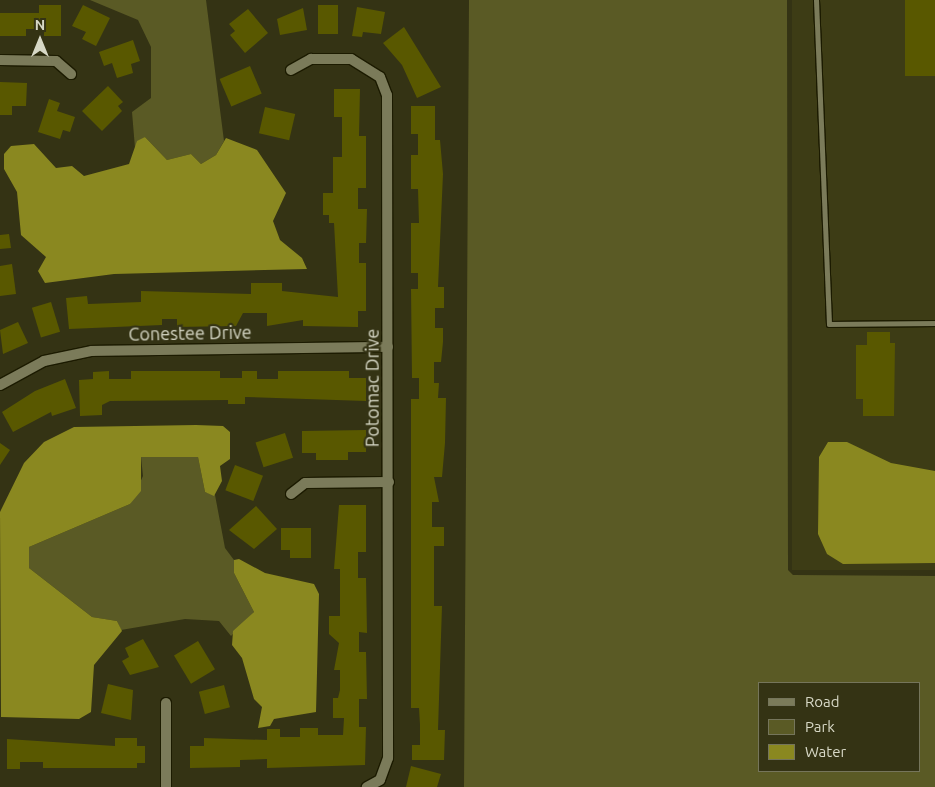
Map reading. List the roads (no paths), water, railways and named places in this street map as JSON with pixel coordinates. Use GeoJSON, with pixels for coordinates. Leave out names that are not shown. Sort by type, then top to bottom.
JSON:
{"type":"FeatureCollection","features":[{"type":"Feature","properties":{"kind":"street","name":"Potomac Drive"},"geometry":{"type":"LineString","coordinates":[[291,70],[311,59],[351,59],[380,77],[388,95],[388,758],[380,780],[367,787]]}},
{"type":"Feature","properties":{"kind":"street"},"geometry":{"type":"LineString","coordinates":[[0,60],[56,61],[70,74]]}},
{"type":"Feature","properties":{"kind":"street","name":"Conestee Drive"},"geometry":{"type":"LineString","coordinates":[[0,385],[44,361],[92,351],[388,347]]}},
{"type":"Feature","properties":{"kind":"street"},"geometry":{"type":"LineString","coordinates":[[291,494],[305,483],[389,482]]}},
{"type":"Feature","properties":{"kind":"street"},"geometry":{"type":"LineString","coordinates":[[166,703],[166,787]]}},
{"type":"Feature","properties":{"kind":"lane"},"geometry":{"type":"LineString","coordinates":[[816,0],[829,324],[935,323]]}},
{"type":"Feature","properties":{"kind":"water"},"geometry":{"type":"Polygon","coordinates":[[[145,137],[167,160],[191,154],[201,164],[216,155],[226,138],[257,150],[286,193],[273,221],[280,240],[302,258],[307,269],[114,274],[45,283],[38,271],[46,257],[21,235],[17,192],[4,169],[4,154],[11,146],[34,144],[56,168],[72,166],[84,176],[129,164],[137,141],[145,137]]]}},
{"type":"Feature","properties":{"kind":"water"},"geometry":{"type":"Polygon","coordinates":[[[223,426],[230,432],[230,459],[220,466],[222,481],[214,496],[205,492],[198,457],[141,457],[141,491],[130,504],[29,547],[29,568],[92,617],[117,621],[122,631],[94,665],[91,712],[79,719],[1,717],[0,512],[24,463],[44,442],[74,427],[223,426]]]}},
{"type":"Feature","properties":{"kind":"water"},"geometry":{"type":"Polygon","coordinates":[[[828,442],[847,442],[891,463],[935,471],[935,563],[843,564],[827,554],[818,534],[819,457],[828,442]]]}},
{"type":"Feature","properties":{"kind":"water"},"geometry":{"type":"Polygon","coordinates":[[[239,559],[265,573],[314,584],[319,594],[316,712],[274,719],[270,726],[258,728],[262,707],[254,699],[242,658],[232,645],[233,631],[254,612],[234,573],[234,560],[239,559]]]}}]}
